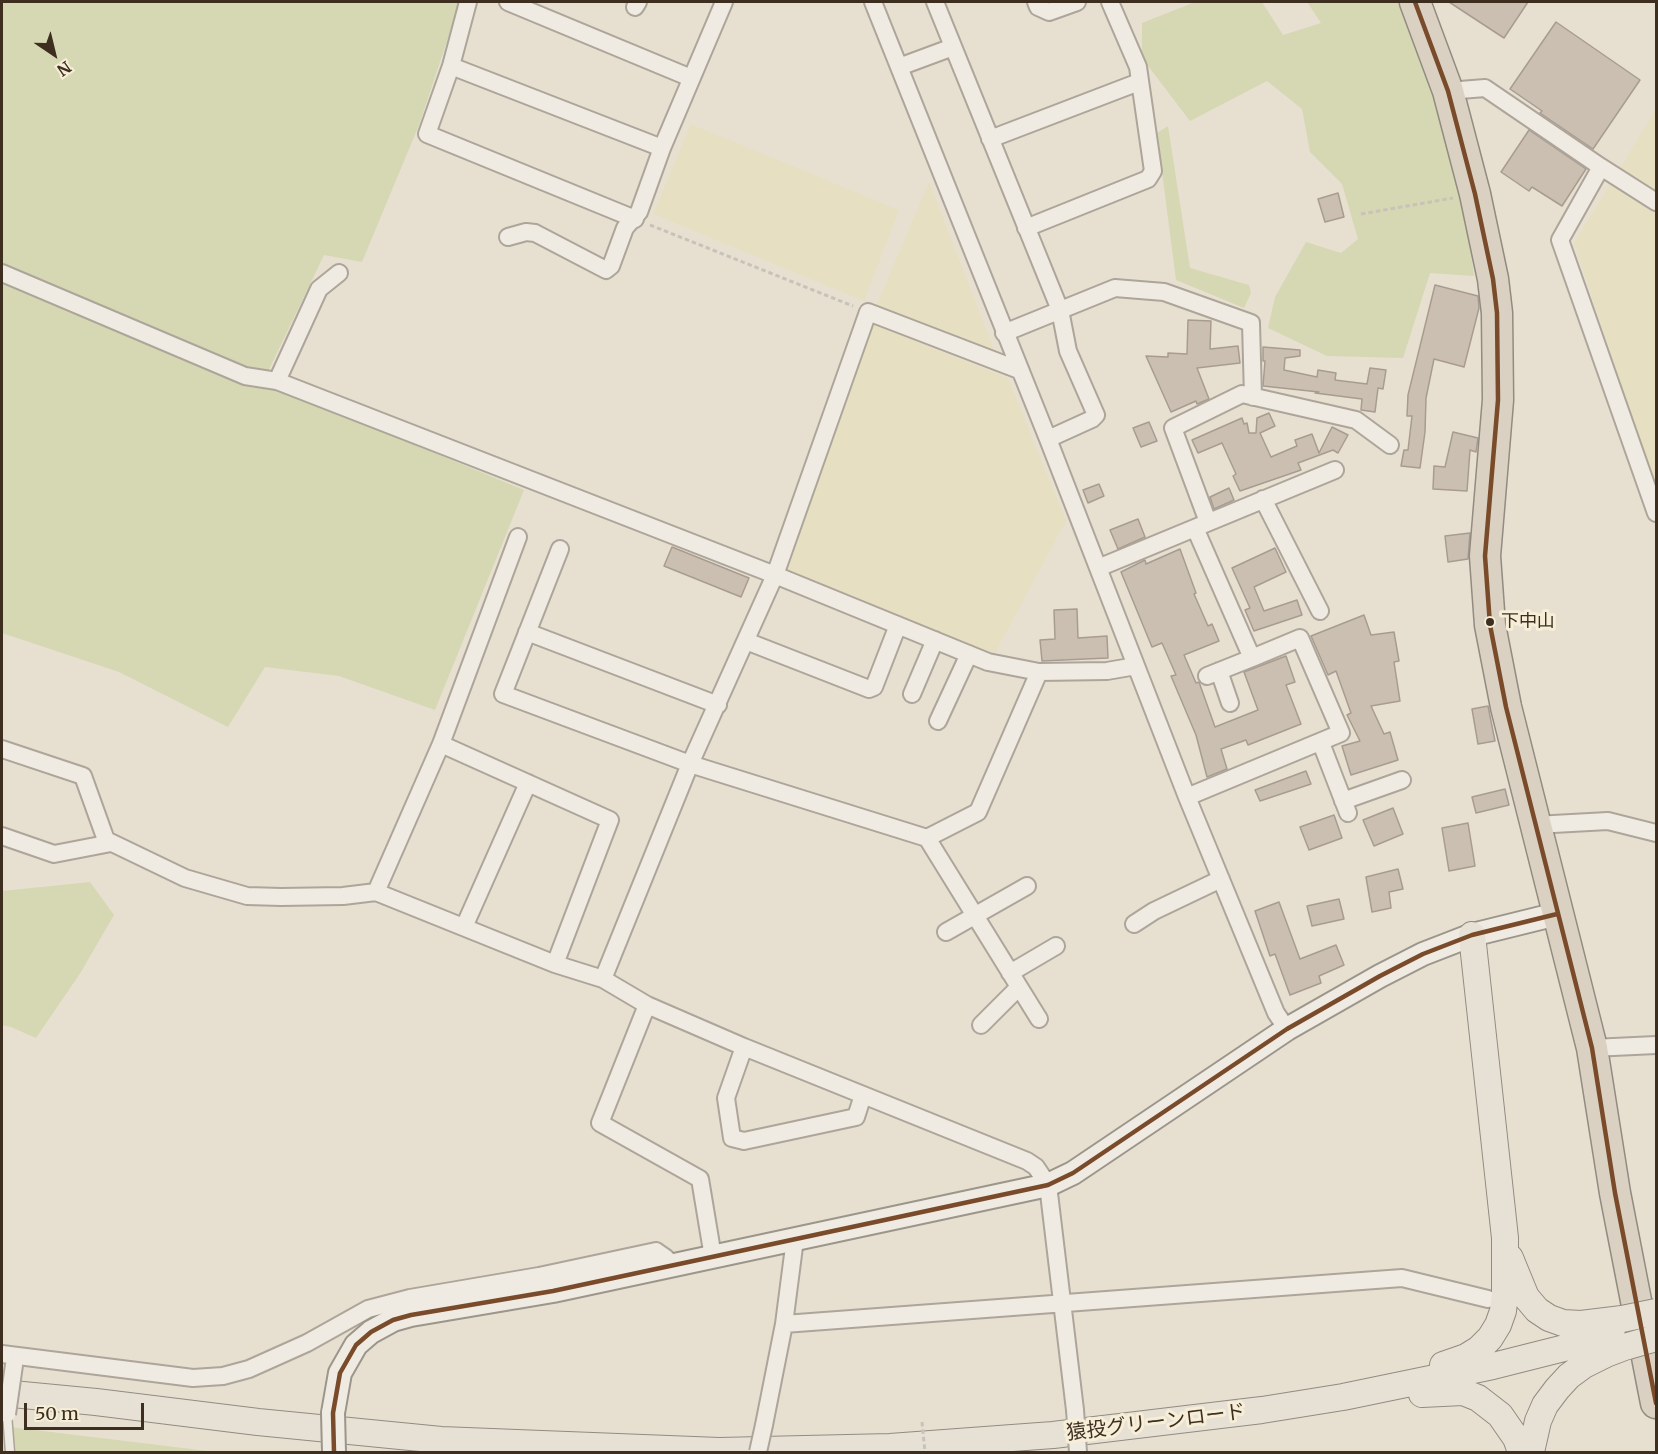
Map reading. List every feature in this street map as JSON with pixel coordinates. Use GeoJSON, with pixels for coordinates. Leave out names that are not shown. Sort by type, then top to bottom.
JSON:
{"type":"FeatureCollection","features":[{"type":"Feature","properties":{"kind":"highway"},"geometry":{"type":"LineString","coordinates":[[1415,2],[1448,91],[1475,194],[1493,279],[1497,313],[1498,400],[1485,556],[1490,624],[1506,707],[1592,1048],[1615,1193],[1656,1403]]}},
{"type":"Feature","properties":{"kind":"main road"},"geometry":{"type":"LineString","coordinates":[[1262,1410],[1450,1363],[1479,1349],[1498,1325],[1503,1311],[1505,1293],[1505,1238],[1472,935]]}},
{"type":"Feature","properties":{"kind":"main road"},"geometry":{"type":"LineString","coordinates":[[1505,1238],[1519,1284],[1526,1298],[1543,1314],[1563,1323],[1581,1324],[1656,1338]]}},
{"type":"Feature","properties":{"kind":"main road"},"geometry":{"type":"LineString","coordinates":[[1531,1452],[1538,1421],[1545,1405],[1557,1389],[1584,1365],[1605,1354],[1624,1332],[1656,1316]]}},
{"type":"Feature","properties":{"kind":"main road","name":"猿投グリーンロード"},"geometry":{"type":"LineString","coordinates":[[4,1404],[96,1402],[269,1424],[441,1440],[708,1451],[890,1447],[1053,1436],[1262,1410],[1343,1397],[1473,1370],[1624,1332]]}},
{"type":"Feature","properties":{"kind":"main road"},"geometry":{"type":"LineString","coordinates":[[1200,1418],[1238,1418],[1433,1393],[1463,1392],[1478,1398],[1500,1415],[1516,1438],[1521,1452]]}},
{"type":"Feature","properties":{"kind":"street"},"geometry":{"type":"LineString","coordinates":[[468,2],[451,66],[427,134],[635,219]]}},
{"type":"Feature","properties":{"kind":"street"},"geometry":{"type":"LineString","coordinates":[[508,2],[691,78]]}},
{"type":"Feature","properties":{"kind":"street"},"geometry":{"type":"LineString","coordinates":[[508,237],[526,232],[535,233],[606,270],[611,266],[625,228],[639,212],[662,148],[724,2]]}},
{"type":"Feature","properties":{"kind":"street"},"geometry":{"type":"LineString","coordinates":[[873,2],[1048,439],[1187,797],[1275,1013],[1287,1029]]}},
{"type":"Feature","properties":{"kind":"street"},"geometry":{"type":"LineString","coordinates":[[935,2],[1060,310],[1068,351],[1096,415],[1092,420],[1048,439]]}},
{"type":"Feature","properties":{"kind":"street"},"geometry":{"type":"LineString","coordinates":[[1036,2],[1038,8],[1049,12],[1077,2]]}},
{"type":"Feature","properties":{"kind":"street"},"geometry":{"type":"LineString","coordinates":[[1026,228],[1148,179],[1153,171],[1138,67],[1110,2]]}},
{"type":"Feature","properties":{"kind":"street"},"geometry":{"type":"LineString","coordinates":[[899,67],[953,47]]}},
{"type":"Feature","properties":{"kind":"street"},"geometry":{"type":"LineString","coordinates":[[451,66],[662,148]]}},
{"type":"Feature","properties":{"kind":"street"},"geometry":{"type":"LineString","coordinates":[[990,139],[1139,82]]}},
{"type":"Feature","properties":{"kind":"street"},"geometry":{"type":"LineString","coordinates":[[1448,91],[1485,88],[1656,202]]}},
{"type":"Feature","properties":{"kind":"street"},"geometry":{"type":"LineString","coordinates":[[1601,167],[1560,240],[1656,513]]}},
{"type":"Feature","properties":{"kind":"street"},"geometry":{"type":"LineString","coordinates":[[2,273],[245,376],[277,381],[776,575],[988,662],[1039,672],[1107,671],[1136,666]]}},
{"type":"Feature","properties":{"kind":"street"},"geometry":{"type":"LineString","coordinates":[[277,381],[319,289],[339,273]]}},
{"type":"Feature","properties":{"kind":"street"},"geometry":{"type":"LineString","coordinates":[[1004,333],[1115,288],[1164,292],[1251,324],[1253,397]]}},
{"type":"Feature","properties":{"kind":"street"},"geometry":{"type":"LineString","coordinates":[[603,979],[690,764],[776,575],[868,312],[1019,370]]}},
{"type":"Feature","properties":{"kind":"street"},"geometry":{"type":"LineString","coordinates":[[1252,658],[1201,525],[1173,428],[1242,394],[1356,420],[1390,445]]}},
{"type":"Feature","properties":{"kind":"street"},"geometry":{"type":"LineString","coordinates":[[1098,568],[1335,470]]}},
{"type":"Feature","properties":{"kind":"street"},"geometry":{"type":"LineString","coordinates":[[1263,499],[1320,611]]}},
{"type":"Feature","properties":{"kind":"street"},"geometry":{"type":"LineString","coordinates":[[376,892],[441,744],[518,537]]}},
{"type":"Feature","properties":{"kind":"street"},"geometry":{"type":"LineString","coordinates":[[560,549],[503,694],[690,764],[927,838],[1039,1019]]}},
{"type":"Feature","properties":{"kind":"street"},"geometry":{"type":"LineString","coordinates":[[746,641],[869,689],[874,687],[898,625]]}},
{"type":"Feature","properties":{"kind":"street"},"geometry":{"type":"LineString","coordinates":[[527,632],[718,705]]}},
{"type":"Feature","properties":{"kind":"street"},"geometry":{"type":"LineString","coordinates":[[1187,797],[1341,733],[1300,638],[1213,674],[1230,703]]}},
{"type":"Feature","properties":{"kind":"street"},"geometry":{"type":"LineString","coordinates":[[912,693],[935,640]]}},
{"type":"Feature","properties":{"kind":"street"},"geometry":{"type":"LineString","coordinates":[[938,721],[969,654]]}},
{"type":"Feature","properties":{"kind":"street"},"geometry":{"type":"LineString","coordinates":[[927,838],[978,812],[1039,672]]}},
{"type":"Feature","properties":{"kind":"street"},"geometry":{"type":"LineString","coordinates":[[1321,743],[1346,807],[1402,780]]}},
{"type":"Feature","properties":{"kind":"street"},"geometry":{"type":"LineString","coordinates":[[441,744],[610,820],[555,964]]}},
{"type":"Feature","properties":{"kind":"street"},"geometry":{"type":"LineString","coordinates":[[4,752],[83,776],[106,840],[185,878],[247,896],[343,896],[376,892],[555,964],[603,979],[647,1005],[744,1047],[1027,1161],[1036,1167],[1048,1185],[1064,1302],[1078,1452]]}},
{"type":"Feature","properties":{"kind":"street"},"geometry":{"type":"LineString","coordinates":[[464,927],[528,783]]}},
{"type":"Feature","properties":{"kind":"street"},"geometry":{"type":"LineString","coordinates":[[1535,825],[1608,821],[1656,833]]}},
{"type":"Feature","properties":{"kind":"street"},"geometry":{"type":"LineString","coordinates":[[2,836],[54,854],[111,843]]}},
{"type":"Feature","properties":{"kind":"street"},"geometry":{"type":"LineString","coordinates":[[1134,924],[1154,911],[1221,879]]}},
{"type":"Feature","properties":{"kind":"street"},"geometry":{"type":"LineString","coordinates":[[946,932],[1027,886]]}},
{"type":"Feature","properties":{"kind":"street"},"geometry":{"type":"LineString","coordinates":[[334,1452],[333,1413],[340,1373],[356,1345],[371,1332],[393,1320],[553,1291],[1048,1185],[1073,1173],[1287,1029],[1415,959],[1472,935],[1557,914]]}},
{"type":"Feature","properties":{"kind":"street"},"geometry":{"type":"LineString","coordinates":[[981,1025],[1015,980],[1056,946]]}},
{"type":"Feature","properties":{"kind":"street"},"geometry":{"type":"LineString","coordinates":[[647,1005],[600,1123],[700,1179],[713,1257]]}},
{"type":"Feature","properties":{"kind":"street"},"geometry":{"type":"LineString","coordinates":[[1592,1048],[1656,1045]]}},
{"type":"Feature","properties":{"kind":"street"},"geometry":{"type":"LineString","coordinates":[[744,1047],[726,1098],[732,1138],[744,1141],[856,1117],[863,1095]]}},
{"type":"Feature","properties":{"kind":"street"},"geometry":{"type":"LineString","coordinates":[[758,1452],[784,1324],[795,1239]]}},
{"type":"Feature","properties":{"kind":"street"},"geometry":{"type":"LineString","coordinates":[[2,1353],[193,1378],[223,1376],[249,1369],[307,1343],[368,1309],[410,1298],[539,1276],[656,1251],[666,1258],[668,1266]]}},
{"type":"Feature","properties":{"kind":"street"},"geometry":{"type":"LineString","coordinates":[[784,1324],[1402,1278],[1488,1299]]}},
{"type":"Feature","properties":{"kind":"street"},"geometry":{"type":"LineString","coordinates":[[4,1404],[14,1365],[48,1369],[50,1360]]}},
{"type":"Feature","properties":{"kind":"lane"},"geometry":{"type":"LineString","coordinates":[[4,1404],[10,1452]]}},
{"type":"Feature","properties":{"kind":"path"},"geometry":{"type":"LineString","coordinates":[[1360,214],[1475,194]]}},
{"type":"Feature","properties":{"kind":"path"},"geometry":{"type":"LineString","coordinates":[[635,219],[868,312]]}},
{"type":"Feature","properties":{"kind":"path"},"geometry":{"type":"LineString","coordinates":[[922,1422],[925,1452]]}},
{"type":"Feature","properties":{"kind":"shaded area"},"geometry":{"type":"Polygon","coordinates":[[[1656,109],[1656,493],[1574,243],[1656,109]]]}},
{"type":"Feature","properties":{"kind":"shaded area"},"geometry":{"type":"Polygon","coordinates":[[[691,124],[899,210],[864,301],[653,214],[691,124]]]}},
{"type":"Feature","properties":{"kind":"shaded area"},"geometry":{"type":"Polygon","coordinates":[[[929,182],[996,355],[876,306],[929,182]]]}},
{"type":"Feature","properties":{"kind":"shaded area"},"geometry":{"type":"Polygon","coordinates":[[[870,323],[1008,378],[1066,521],[995,653],[770,570],[769,564],[870,323]]]}},
{"type":"Feature","properties":{"kind":"green space"},"geometry":{"type":"Polygon","coordinates":[[[2,2],[460,2],[419,125],[362,262],[324,255],[263,382],[524,490],[435,710],[339,676],[265,667],[228,727],[119,672],[2,633],[2,2]]]}},
{"type":"Feature","properties":{"kind":"green space"},"geometry":{"type":"Polygon","coordinates":[[[1195,2],[1262,2],[1283,35],[1321,23],[1307,2],[1400,2],[1417,39],[1460,172],[1474,276],[1430,273],[1403,358],[1327,356],[1268,328],[1275,297],[1306,242],[1341,253],[1358,239],[1342,184],[1310,152],[1302,109],[1267,81],[1190,121],[1142,58],[1142,23],[1195,2]]]}},
{"type":"Feature","properties":{"kind":"green space"},"geometry":{"type":"Polygon","coordinates":[[[1168,126],[1190,268],[1249,285],[1251,293],[1244,308],[1176,280],[1157,133],[1168,126]]]}},
{"type":"Feature","properties":{"kind":"green space"},"geometry":{"type":"Polygon","coordinates":[[[90,882],[114,915],[81,972],[36,1038],[2,1025],[2,891],[90,882]]]}},
{"type":"Feature","properties":{"kind":"green space"},"geometry":{"type":"Polygon","coordinates":[[[2,1426],[216,1452],[2,1452],[2,1426]]]}},
{"type":"Feature","properties":{"kind":"building"},"geometry":{"type":"Polygon","coordinates":[[[1449,2],[1528,2],[1504,38],[1449,2]]]}},
{"type":"Feature","properties":{"kind":"building"},"geometry":{"type":"Polygon","coordinates":[[[1556,22],[1640,80],[1593,149],[1540,113],[1542,111],[1510,89],[1556,22]]]}},
{"type":"Feature","properties":{"kind":"building"},"geometry":{"type":"Polygon","coordinates":[[[1529,130],[1586,169],[1562,206],[1532,187],[1529,191],[1501,172],[1529,130]]]}},
{"type":"Feature","properties":{"kind":"building"},"geometry":{"type":"Polygon","coordinates":[[[1338,193],[1344,217],[1325,222],[1318,199],[1338,193]]]}},
{"type":"Feature","properties":{"kind":"building"},"geometry":{"type":"Polygon","coordinates":[[[1435,285],[1478,296],[1479,308],[1464,367],[1434,359],[1426,398],[1425,432],[1420,468],[1401,466],[1404,450],[1408,450],[1412,416],[1407,416],[1408,395],[1435,285]]]}},
{"type":"Feature","properties":{"kind":"building"},"geometry":{"type":"Polygon","coordinates":[[[1188,320],[1211,321],[1210,349],[1238,346],[1240,363],[1197,368],[1209,399],[1197,404],[1196,401],[1171,412],[1146,356],[1168,357],[1168,353],[1187,354],[1188,320]]]}},
{"type":"Feature","properties":{"kind":"building"},"geometry":{"type":"Polygon","coordinates":[[[1263,347],[1300,350],[1300,356],[1285,358],[1284,370],[1317,377],[1318,370],[1336,373],[1335,380],[1367,384],[1370,368],[1386,370],[1383,389],[1378,388],[1375,412],[1361,410],[1362,399],[1263,386],[1265,361],[1263,361],[1263,347]]]}},
{"type":"Feature","properties":{"kind":"building"},"geometry":{"type":"Polygon","coordinates":[[[1269,413],[1275,426],[1260,433],[1271,457],[1297,446],[1295,440],[1312,434],[1319,453],[1332,427],[1348,435],[1338,453],[1333,450],[1298,463],[1301,470],[1240,491],[1233,476],[1236,474],[1222,443],[1198,453],[1192,440],[1242,418],[1244,424],[1247,423],[1249,433],[1256,433],[1257,418],[1269,413]]]}},
{"type":"Feature","properties":{"kind":"building"},"geometry":{"type":"Polygon","coordinates":[[[1149,422],[1157,441],[1141,447],[1133,428],[1149,422]]]}},
{"type":"Feature","properties":{"kind":"building"},"geometry":{"type":"Polygon","coordinates":[[[1453,432],[1478,438],[1476,452],[1470,450],[1467,491],[1433,489],[1434,466],[1445,467],[1453,432]]]}},
{"type":"Feature","properties":{"kind":"building"},"geometry":{"type":"Polygon","coordinates":[[[1099,484],[1104,496],[1088,503],[1083,490],[1099,484]]]}},
{"type":"Feature","properties":{"kind":"building"},"geometry":{"type":"Polygon","coordinates":[[[1229,488],[1234,500],[1214,509],[1210,497],[1229,488]]]}},
{"type":"Feature","properties":{"kind":"building"},"geometry":{"type":"Polygon","coordinates":[[[1138,519],[1145,537],[1118,549],[1110,530],[1138,519]]]}},
{"type":"Feature","properties":{"kind":"building"},"geometry":{"type":"Polygon","coordinates":[[[1470,533],[1468,559],[1448,562],[1445,536],[1470,533]]]}},
{"type":"Feature","properties":{"kind":"building"},"geometry":{"type":"Polygon","coordinates":[[[672,547],[749,578],[741,597],[664,566],[672,547]]]}},
{"type":"Feature","properties":{"kind":"building"},"geometry":{"type":"Polygon","coordinates":[[[1275,548],[1286,572],[1254,587],[1264,611],[1297,600],[1302,615],[1254,631],[1245,610],[1250,608],[1232,568],[1275,548]]]}},
{"type":"Feature","properties":{"kind":"building"},"geometry":{"type":"Polygon","coordinates":[[[1180,549],[1196,593],[1194,594],[1208,626],[1212,624],[1219,641],[1184,655],[1196,683],[1199,682],[1215,727],[1258,710],[1244,672],[1286,656],[1295,682],[1286,685],[1301,724],[1248,745],[1246,740],[1221,749],[1227,769],[1207,777],[1196,735],[1171,676],[1176,675],[1162,643],[1152,647],[1121,572],[1145,560],[1146,564],[1180,549]]]}},
{"type":"Feature","properties":{"kind":"building"},"geometry":{"type":"Polygon","coordinates":[[[1077,609],[1078,638],[1107,636],[1108,658],[1042,661],[1040,640],[1055,639],[1054,610],[1077,609]]]}},
{"type":"Feature","properties":{"kind":"building"},"geometry":{"type":"Polygon","coordinates":[[[1364,615],[1371,635],[1394,632],[1399,661],[1394,662],[1400,701],[1371,706],[1384,734],[1390,732],[1398,760],[1351,775],[1342,746],[1360,741],[1347,715],[1351,713],[1336,671],[1328,675],[1311,636],[1364,615]]]}},
{"type":"Feature","properties":{"kind":"building"},"geometry":{"type":"Polygon","coordinates":[[[1488,706],[1495,741],[1478,744],[1472,709],[1488,706]]]}},
{"type":"Feature","properties":{"kind":"building"},"geometry":{"type":"Polygon","coordinates":[[[1306,771],[1311,784],[1260,801],[1255,790],[1306,771]]]}},
{"type":"Feature","properties":{"kind":"building"},"geometry":{"type":"Polygon","coordinates":[[[1505,789],[1509,805],[1476,813],[1472,797],[1505,789]]]}},
{"type":"Feature","properties":{"kind":"building"},"geometry":{"type":"Polygon","coordinates":[[[1393,808],[1403,834],[1374,846],[1363,820],[1393,808]]]}},
{"type":"Feature","properties":{"kind":"building"},"geometry":{"type":"Polygon","coordinates":[[[1334,815],[1342,838],[1309,850],[1300,827],[1334,815]]]}},
{"type":"Feature","properties":{"kind":"building"},"geometry":{"type":"Polygon","coordinates":[[[1468,823],[1475,866],[1449,871],[1442,828],[1468,823]]]}},
{"type":"Feature","properties":{"kind":"building"},"geometry":{"type":"Polygon","coordinates":[[[1398,869],[1403,889],[1389,892],[1391,908],[1372,912],[1366,877],[1398,869]]]}},
{"type":"Feature","properties":{"kind":"building"},"geometry":{"type":"Polygon","coordinates":[[[1339,899],[1344,919],[1312,926],[1307,906],[1339,899]]]}},
{"type":"Feature","properties":{"kind":"building"},"geometry":{"type":"Polygon","coordinates":[[[1279,902],[1300,959],[1336,945],[1344,965],[1319,976],[1321,983],[1290,995],[1275,954],[1270,956],[1255,911],[1279,902]]]}},
{"type":"Feature","properties":{"kind":"transit line"},"geometry":{"type":"LineString","coordinates":[[1415,2],[1448,91],[1475,194],[1493,279],[1497,313],[1498,400],[1485,556],[1490,625],[1506,707],[1592,1048],[1615,1193],[1656,1403]]}},
{"type":"Feature","properties":{"kind":"transit line"},"geometry":{"type":"LineString","coordinates":[[334,1452],[333,1413],[340,1373],[356,1345],[371,1332],[393,1320],[553,1291],[1048,1185],[1073,1173],[1287,1029],[1380,976],[1423,954],[1472,935],[1557,914]]}},
{"type":"Feature","properties":{"kind":"place","name":"下中山"},"geometry":{"type":"Point","coordinates":[1490,622]}}]}
